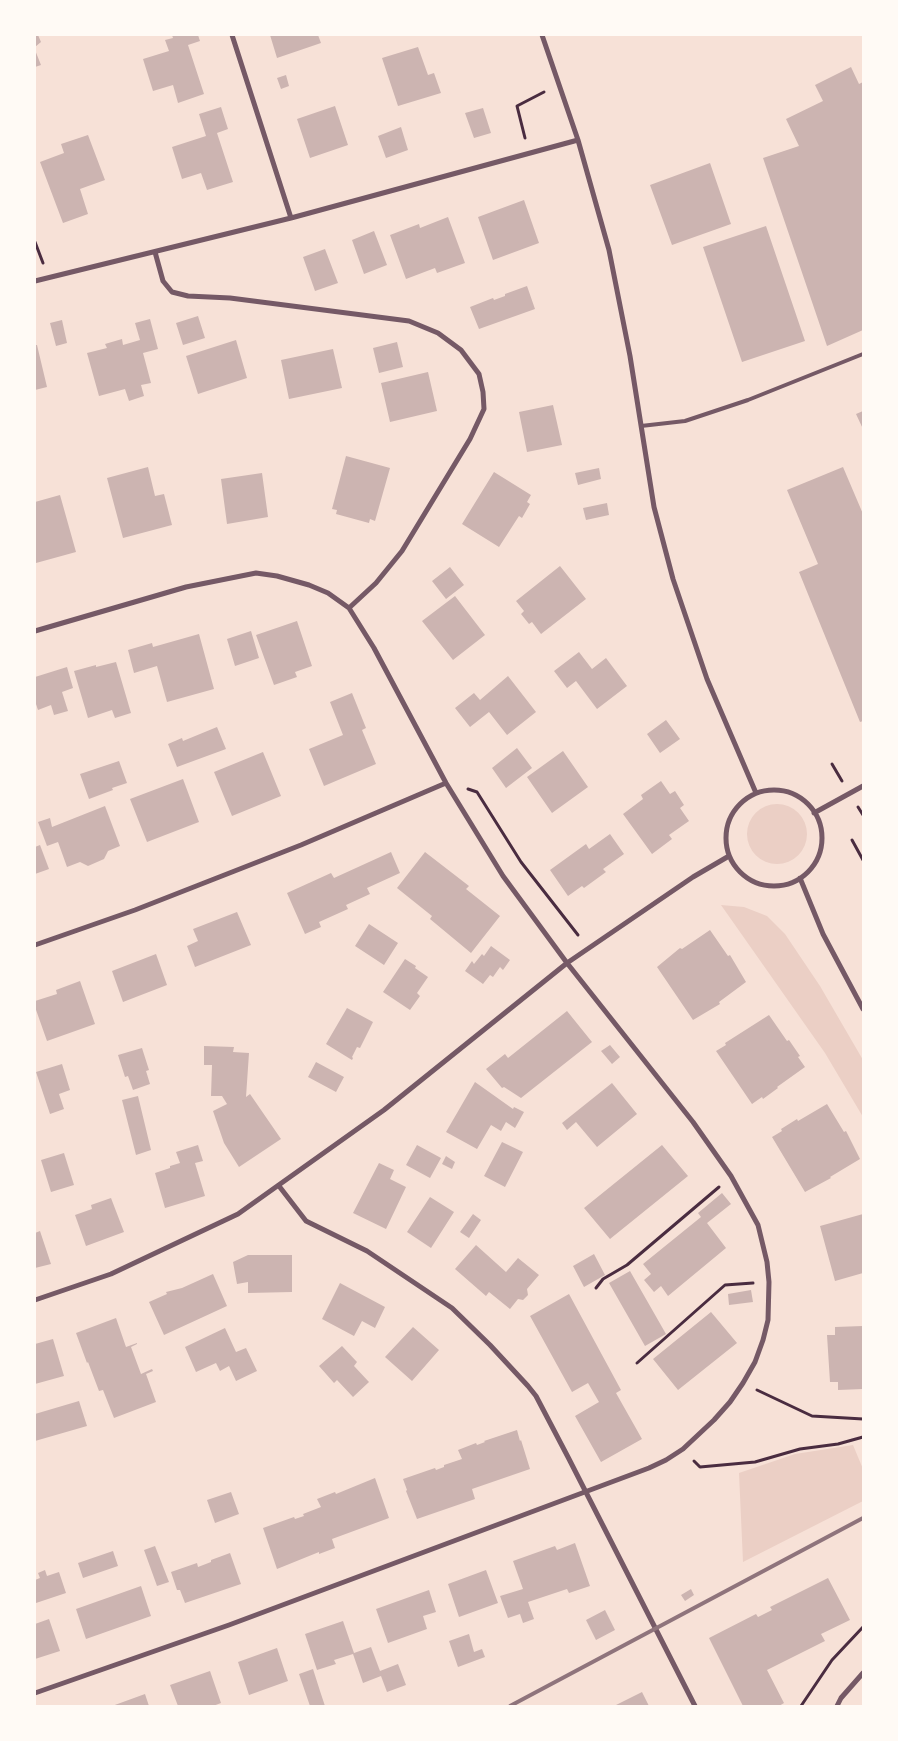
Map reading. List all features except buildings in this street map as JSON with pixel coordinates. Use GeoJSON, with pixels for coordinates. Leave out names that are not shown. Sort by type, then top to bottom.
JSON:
{"type":"FeatureCollection","features":[{"type":"Feature","properties":{"kind":"street"},"geometry":{"type":"LineString","coordinates":[[232,35],[292,218]]}},
{"type":"Feature","properties":{"kind":"street"},"geometry":{"type":"LineString","coordinates":[[542,35],[578,140],[609,250],[630,356],[654,506],[674,580],[707,679],[756,793]]}},
{"type":"Feature","properties":{"kind":"street"},"geometry":{"type":"LineString","coordinates":[[35,281],[292,218],[578,140]]}},
{"type":"Feature","properties":{"kind":"street"},"geometry":{"type":"LineString","coordinates":[[156,252],[163,282],[172,292],[188,296],[230,298],[409,321],[438,333],[461,350],[479,374],[484,409],[470,439],[402,551],[376,583],[349,608]]}},
{"type":"Feature","properties":{"kind":"street"},"geometry":{"type":"LineString","coordinates":[[35,631],[186,587],[256,573],[277,576],[309,585],[328,593],[349,608],[374,648],[446,783],[503,876],[567,963],[693,1122],[731,1176],[758,1225],[767,1262],[769,1282],[768,1320],[763,1340],[755,1362],[743,1383],[714,1420],[683,1448],[666,1460],[229,1625],[35,1693]]}},
{"type":"Feature","properties":{"kind":"street"},"geometry":{"type":"LineString","coordinates":[[35,946],[135,910],[302,845],[446,783]]}},
{"type":"Feature","properties":{"kind":"street"},"geometry":{"type":"LineString","coordinates":[[814,813],[863,786]]}},
{"type":"Feature","properties":{"kind":"street"},"geometry":{"type":"LineString","coordinates":[[778,790],[789,792],[808,804],[814,813],[819,823],[820,847],[816,859],[809,870],[800,878],[787,883],[773,885],[759,883],[746,877],[736,868],[726,843],[726,831],[736,808],[745,799],[756,793],[778,790]]}},
{"type":"Feature","properties":{"kind":"street"},"geometry":{"type":"LineString","coordinates":[[35,1300],[111,1274],[238,1214],[280,1186],[384,1110],[567,963],[693,877],[730,856]]}},
{"type":"Feature","properties":{"kind":"street"},"geometry":{"type":"LineString","coordinates":[[800,878],[823,934],[863,1009]]}},
{"type":"Feature","properties":{"kind":"street"},"geometry":{"type":"LineString","coordinates":[[280,1186],[306,1221],[367,1251],[452,1308],[490,1345],[536,1396],[694,1706]]}},
{"type":"Feature","properties":{"kind":"street"},"geometry":{"type":"LineString","coordinates":[[837,1706],[841,1698],[863,1673]]}},
{"type":"Feature","properties":{"kind":"lane"},"geometry":{"type":"LineString","coordinates":[[641,426],[685,421],[748,400],[863,354]]}},
{"type":"Feature","properties":{"kind":"path"},"geometry":{"type":"LineString","coordinates":[[526,143],[517,106],[544,92],[541,84]]}},
{"type":"Feature","properties":{"kind":"path"},"geometry":{"type":"LineString","coordinates":[[35,242],[49,278]]}},
{"type":"Feature","properties":{"kind":"path"},"geometry":{"type":"LineString","coordinates":[[446,783],[477,792],[520,862],[578,934]]}},
{"type":"Feature","properties":{"kind":"path"},"geometry":{"type":"LineString","coordinates":[[852,840],[863,860]]}},
{"type":"Feature","properties":{"kind":"path"},"geometry":{"type":"LineString","coordinates":[[596,1288],[603,1279],[627,1265],[731,1176]]}},
{"type":"Feature","properties":{"kind":"path"},"geometry":{"type":"LineString","coordinates":[[636,1362],[725,1285],[769,1282]]}},
{"type":"Feature","properties":{"kind":"path"},"geometry":{"type":"LineString","coordinates":[[743,1383],[812,1416],[863,1419]]}},
{"type":"Feature","properties":{"kind":"path"},"geometry":{"type":"LineString","coordinates":[[683,1448],[700,1467],[755,1462],[800,1449],[838,1444],[863,1437]]}},
{"type":"Feature","properties":{"kind":"path"},"geometry":{"type":"LineString","coordinates":[[801,1706],[832,1660],[863,1627]]}},
{"type":"Feature","properties":{"kind":"shaded area"},"geometry":{"type":"Polygon","coordinates":[[[777,804],[793,809],[798,813],[802,818],[807,834],[802,850],[798,855],[793,859],[777,864],[761,859],[756,855],[752,850],[747,834],[752,818],[756,813],[761,809],[777,804]]]}},
{"type":"Feature","properties":{"kind":"shaded area"},"geometry":{"type":"Polygon","coordinates":[[[721,905],[744,907],[767,916],[785,934],[820,986],[863,1060],[863,1117],[825,1053],[721,905]]]}},
{"type":"Feature","properties":{"kind":"shaded area"},"geometry":{"type":"Polygon","coordinates":[[[853,1445],[863,1469],[863,1501],[743,1562],[739,1473],[795,1454],[853,1445]]]}},
{"type":"Feature","properties":{"kind":"railway"},"geometry":{"type":"LineString","coordinates":[[510,1706],[863,1518]]}}]}
